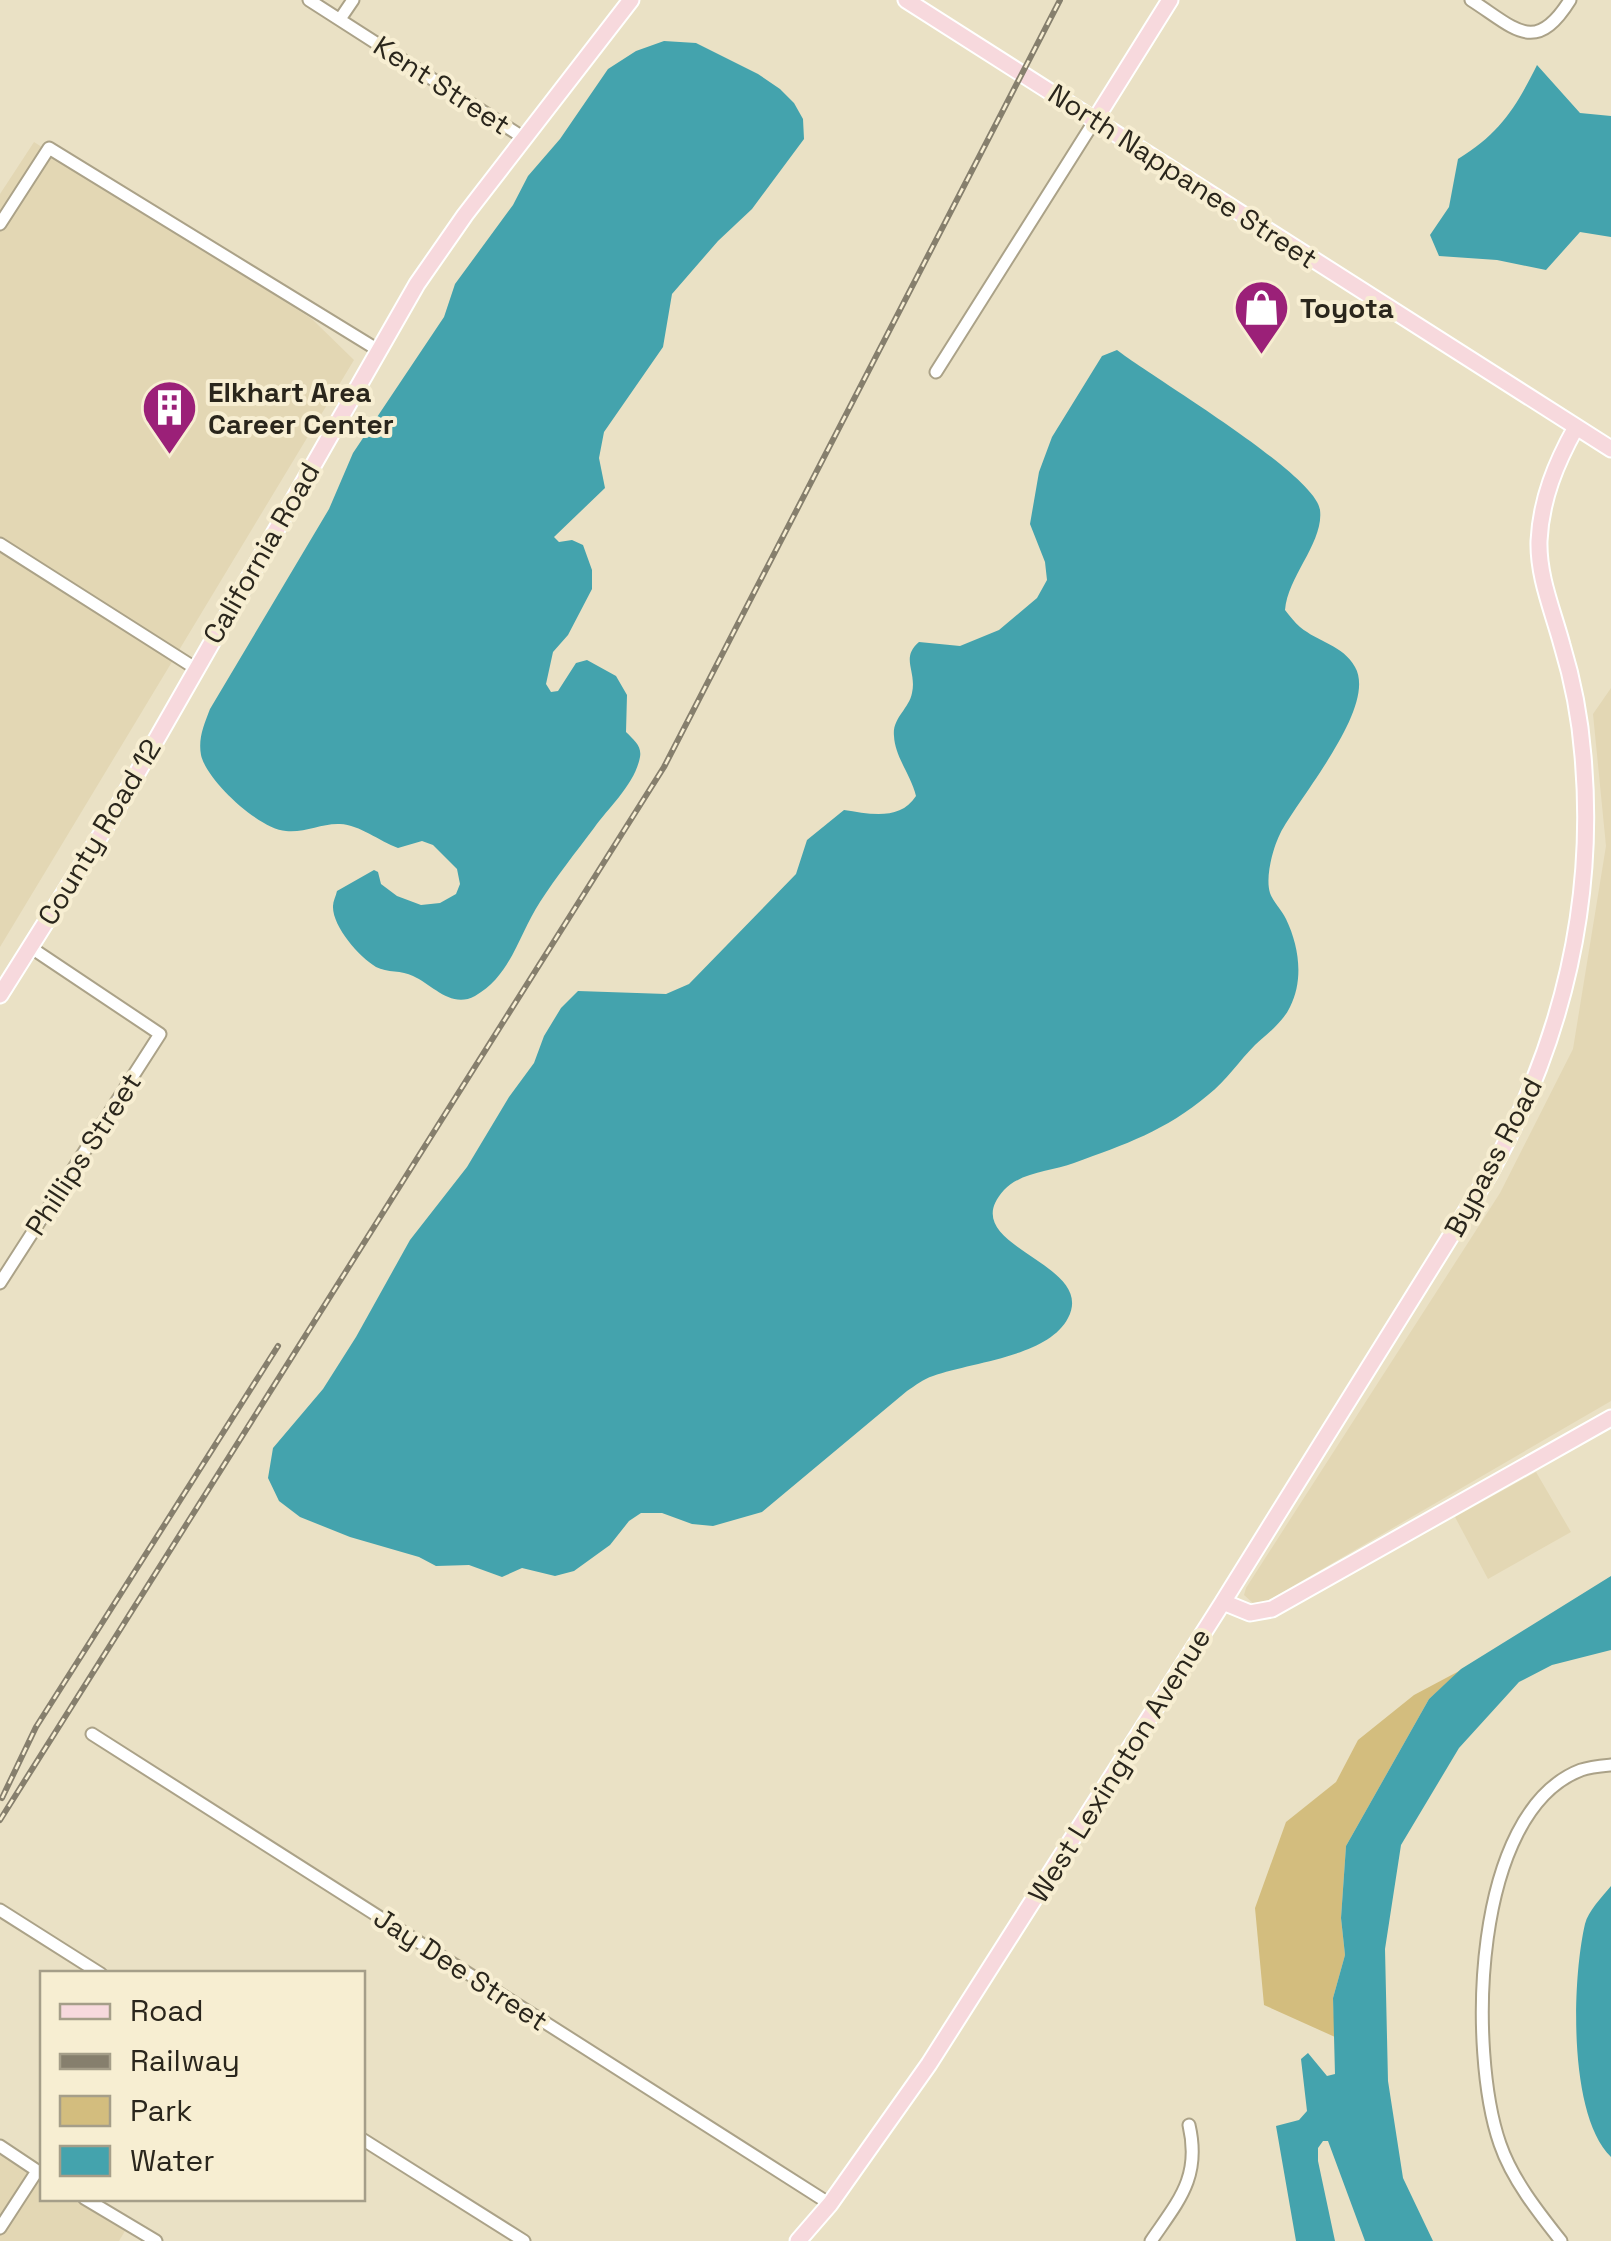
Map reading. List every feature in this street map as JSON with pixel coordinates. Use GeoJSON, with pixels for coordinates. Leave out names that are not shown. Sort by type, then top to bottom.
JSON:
{"type":"FeatureCollection","features":[{"type":"Feature","properties":{"kind":"main road"},"geometry":{"type":"LineString","coordinates":[[524,138],[631,0]]}},
{"type":"Feature","properties":{"kind":"main road","name":"North Nappanee Street"},"geometry":{"type":"LineString","coordinates":[[906,0],[1611,449]]}},
{"type":"Feature","properties":{"kind":"main road"},"geometry":{"type":"LineString","coordinates":[[1095,120],[1170,0]]}},
{"type":"Feature","properties":{"kind":"main road","name":"California Road"},"geometry":{"type":"LineString","coordinates":[[195,668],[378,350],[440,251],[524,138]]}},
{"type":"Feature","properties":{"kind":"main road","name":"Bypass Road"},"geometry":{"type":"LineString","coordinates":[[1222,1602],[1490,1173],[1522,1113],[1554,1032],[1580,919],[1586,787],[1572,677],[1545,590],[1539,542],[1546,492],[1576,427]]}},
{"type":"Feature","properties":{"kind":"main road","name":"County Road 12"},"geometry":{"type":"LineString","coordinates":[[0,995],[112,817],[195,668]]}},
{"type":"Feature","properties":{"kind":"main road","name":"West Lexington Avenue"},"geometry":{"type":"LineString","coordinates":[[798,2241],[830,2204],[976,1992],[1222,1602],[1250,1613],[1272,1610],[1611,1418]]}},
{"type":"Feature","properties":{"kind":"street","name":"Kent Street"},"geometry":{"type":"LineString","coordinates":[[308,0],[524,138]]}},
{"type":"Feature","properties":{"kind":"street"},"geometry":{"type":"LineString","coordinates":[[340,19],[353,0]]}},
{"type":"Feature","properties":{"kind":"street"},"geometry":{"type":"LineString","coordinates":[[1472,0],[1531,34],[1541,33],[1566,6]]}},
{"type":"Feature","properties":{"kind":"street"},"geometry":{"type":"LineString","coordinates":[[936,372],[1095,120]]}},
{"type":"Feature","properties":{"kind":"street"},"geometry":{"type":"LineString","coordinates":[[0,224],[49,148],[378,350]]}},
{"type":"Feature","properties":{"kind":"street"},"geometry":{"type":"LineString","coordinates":[[0,544],[195,668]]}},
{"type":"Feature","properties":{"kind":"street","name":"Phillips Street"},"geometry":{"type":"LineString","coordinates":[[0,1282],[160,1034],[30,948]]}},
{"type":"Feature","properties":{"kind":"street","name":"Jay Dee Street"},"geometry":{"type":"LineString","coordinates":[[92,1734],[830,2204]]}},
{"type":"Feature","properties":{"kind":"street"},"geometry":{"type":"LineString","coordinates":[[1561,2241],[1533,2206],[1501,2147],[1486,2094],[1480,1998],[1502,1864],[1523,1822],[1554,1788],[1580,1770],[1611,1764]]}},
{"type":"Feature","properties":{"kind":"street"},"geometry":{"type":"LineString","coordinates":[[0,1910],[95,1971]]}},
{"type":"Feature","properties":{"kind":"street"},"geometry":{"type":"LineString","coordinates":[[1151,2241],[1191,2178],[1195,2152],[1189,2126]]}},
{"type":"Feature","properties":{"kind":"street"},"geometry":{"type":"LineString","coordinates":[[365,2141],[524,2241]]}},
{"type":"Feature","properties":{"kind":"street"},"geometry":{"type":"LineString","coordinates":[[0,2146],[40,2172],[0,2228]]}},
{"type":"Feature","properties":{"kind":"street"},"geometry":{"type":"LineString","coordinates":[[89,2201],[156,2241]]}},
{"type":"Feature","properties":{"kind":"shaded area"},"geometry":{"type":"Polygon","coordinates":[[[34,142],[312,319],[354,360],[0,947],[0,194],[34,142]]]}},
{"type":"Feature","properties":{"kind":"shaded area"},"geometry":{"type":"Polygon","coordinates":[[[1611,688],[1611,1401],[1269,1600],[1254,1604],[1244,1595],[1246,1588],[1500,1193],[1573,1049],[1606,846],[1593,714],[1611,688]]]}},
{"type":"Feature","properties":{"kind":"shaded area"},"geometry":{"type":"Polygon","coordinates":[[[1536,1472],[1571,1532],[1488,1579],[1455,1517],[1536,1472]]]}},
{"type":"Feature","properties":{"kind":"shaded area"},"geometry":{"type":"Polygon","coordinates":[[[0,2154],[40,2179],[40,2201],[75,2201],[125,2231],[119,2241],[0,2241],[0,2154]]]}},
{"type":"Feature","properties":{"kind":"green space"},"geometry":{"type":"Polygon","coordinates":[[[1461,1670],[1429,1699],[1346,1846],[1341,1918],[1345,1955],[1333,1998],[1335,2037],[1264,2005],[1255,1908],[1286,1822],[1336,1782],[1358,1740],[1414,1695],[1461,1670]]]}},
{"type":"Feature","properties":{"kind":"water"},"geometry":{"type":"Polygon","coordinates":[[[664,41],[696,43],[780,89],[803,119],[804,139],[752,209],[672,294],[663,347],[604,432],[599,458],[605,488],[554,537],[559,542],[572,540],[583,545],[592,570],[592,589],[568,635],[553,652],[546,684],[551,692],[558,691],[576,663],[587,660],[616,676],[627,695],[626,732],[639,746],[640,757],[627,786],[540,902],[506,966],[487,988],[458,1000],[409,974],[380,969],[369,962],[342,931],[333,906],[337,891],[374,870],[381,884],[397,896],[421,905],[440,903],[456,894],[460,884],[457,869],[433,845],[422,841],[398,848],[347,825],[286,831],[262,822],[223,790],[205,766],[201,755],[202,732],[210,709],[329,509],[353,453],[444,317],[455,284],[513,205],[528,176],[560,139],[608,69],[636,51],[664,41]]]}},
{"type":"Feature","properties":{"kind":"water"},"geometry":{"type":"Polygon","coordinates":[[[1537,65],[1580,113],[1611,116],[1611,237],[1580,232],[1546,270],[1497,260],[1439,256],[1430,235],[1449,207],[1458,159],[1485,140],[1505,119],[1537,65]]]}},
{"type":"Feature","properties":{"kind":"water"},"geometry":{"type":"Polygon","coordinates":[[[1117,350],[1264,451],[1312,494],[1320,510],[1317,534],[1292,585],[1285,610],[1300,627],[1350,660],[1359,684],[1356,705],[1346,728],[1289,818],[1270,863],[1270,893],[1297,951],[1297,985],[1287,1012],[1215,1089],[1176,1118],[1111,1149],[1019,1179],[1004,1190],[993,1210],[996,1226],[1009,1241],[1063,1282],[1072,1298],[1068,1318],[1058,1331],[1027,1350],[922,1381],[762,1512],[713,1526],[692,1524],[662,1513],[641,1513],[629,1521],[610,1545],[574,1571],[555,1576],[522,1568],[502,1577],[469,1565],[436,1566],[300,1517],[279,1501],[268,1478],[273,1448],[323,1389],[410,1240],[467,1167],[534,1063],[561,1008],[578,991],[666,994],[689,984],[796,874],[807,840],[844,810],[893,812],[916,796],[894,736],[912,693],[913,648],[919,642],[960,646],[999,630],[1037,598],[1047,580],[1045,562],[1030,524],[1039,472],[1052,437],[1102,356],[1117,350]]]}},
{"type":"Feature","properties":{"kind":"water"},"geometry":{"type":"Polygon","coordinates":[[[1611,1576],[1611,1650],[1552,1665],[1519,1682],[1459,1748],[1401,1845],[1385,1949],[1388,2081],[1403,2178],[1433,2241],[1365,2241],[1328,2141],[1323,2141],[1318,2148],[1318,2161],[1335,2241],[1296,2241],[1276,2126],[1299,2120],[1307,2111],[1301,2059],[1308,2053],[1327,2076],[1335,2074],[1333,1998],[1345,1955],[1341,1918],[1346,1846],[1429,1699],[1461,1669],[1611,1576]]]}},
{"type":"Feature","properties":{"kind":"water"},"geometry":{"type":"Polygon","coordinates":[[[1611,1886],[1611,2157],[1597,2137],[1587,2111],[1580,2080],[1576,2011],[1585,1924],[1611,1886]]]}},
{"type":"Feature","properties":{"kind":"railway"},"geometry":{"type":"LineString","coordinates":[[0,1820],[664,767],[1060,0]]}},
{"type":"Feature","properties":{"kind":"railway"},"geometry":{"type":"LineString","coordinates":[[2,1798],[36,1727],[278,1346]]}},
{"type":"Feature","properties":{"kind":"place","name":"Toyota"},"geometry":{"type":"Point","coordinates":[1261,357]}},
{"type":"Feature","properties":{"kind":"place","name":"Elkhart Area Career Center"},"geometry":{"type":"Point","coordinates":[169,457]}}]}
